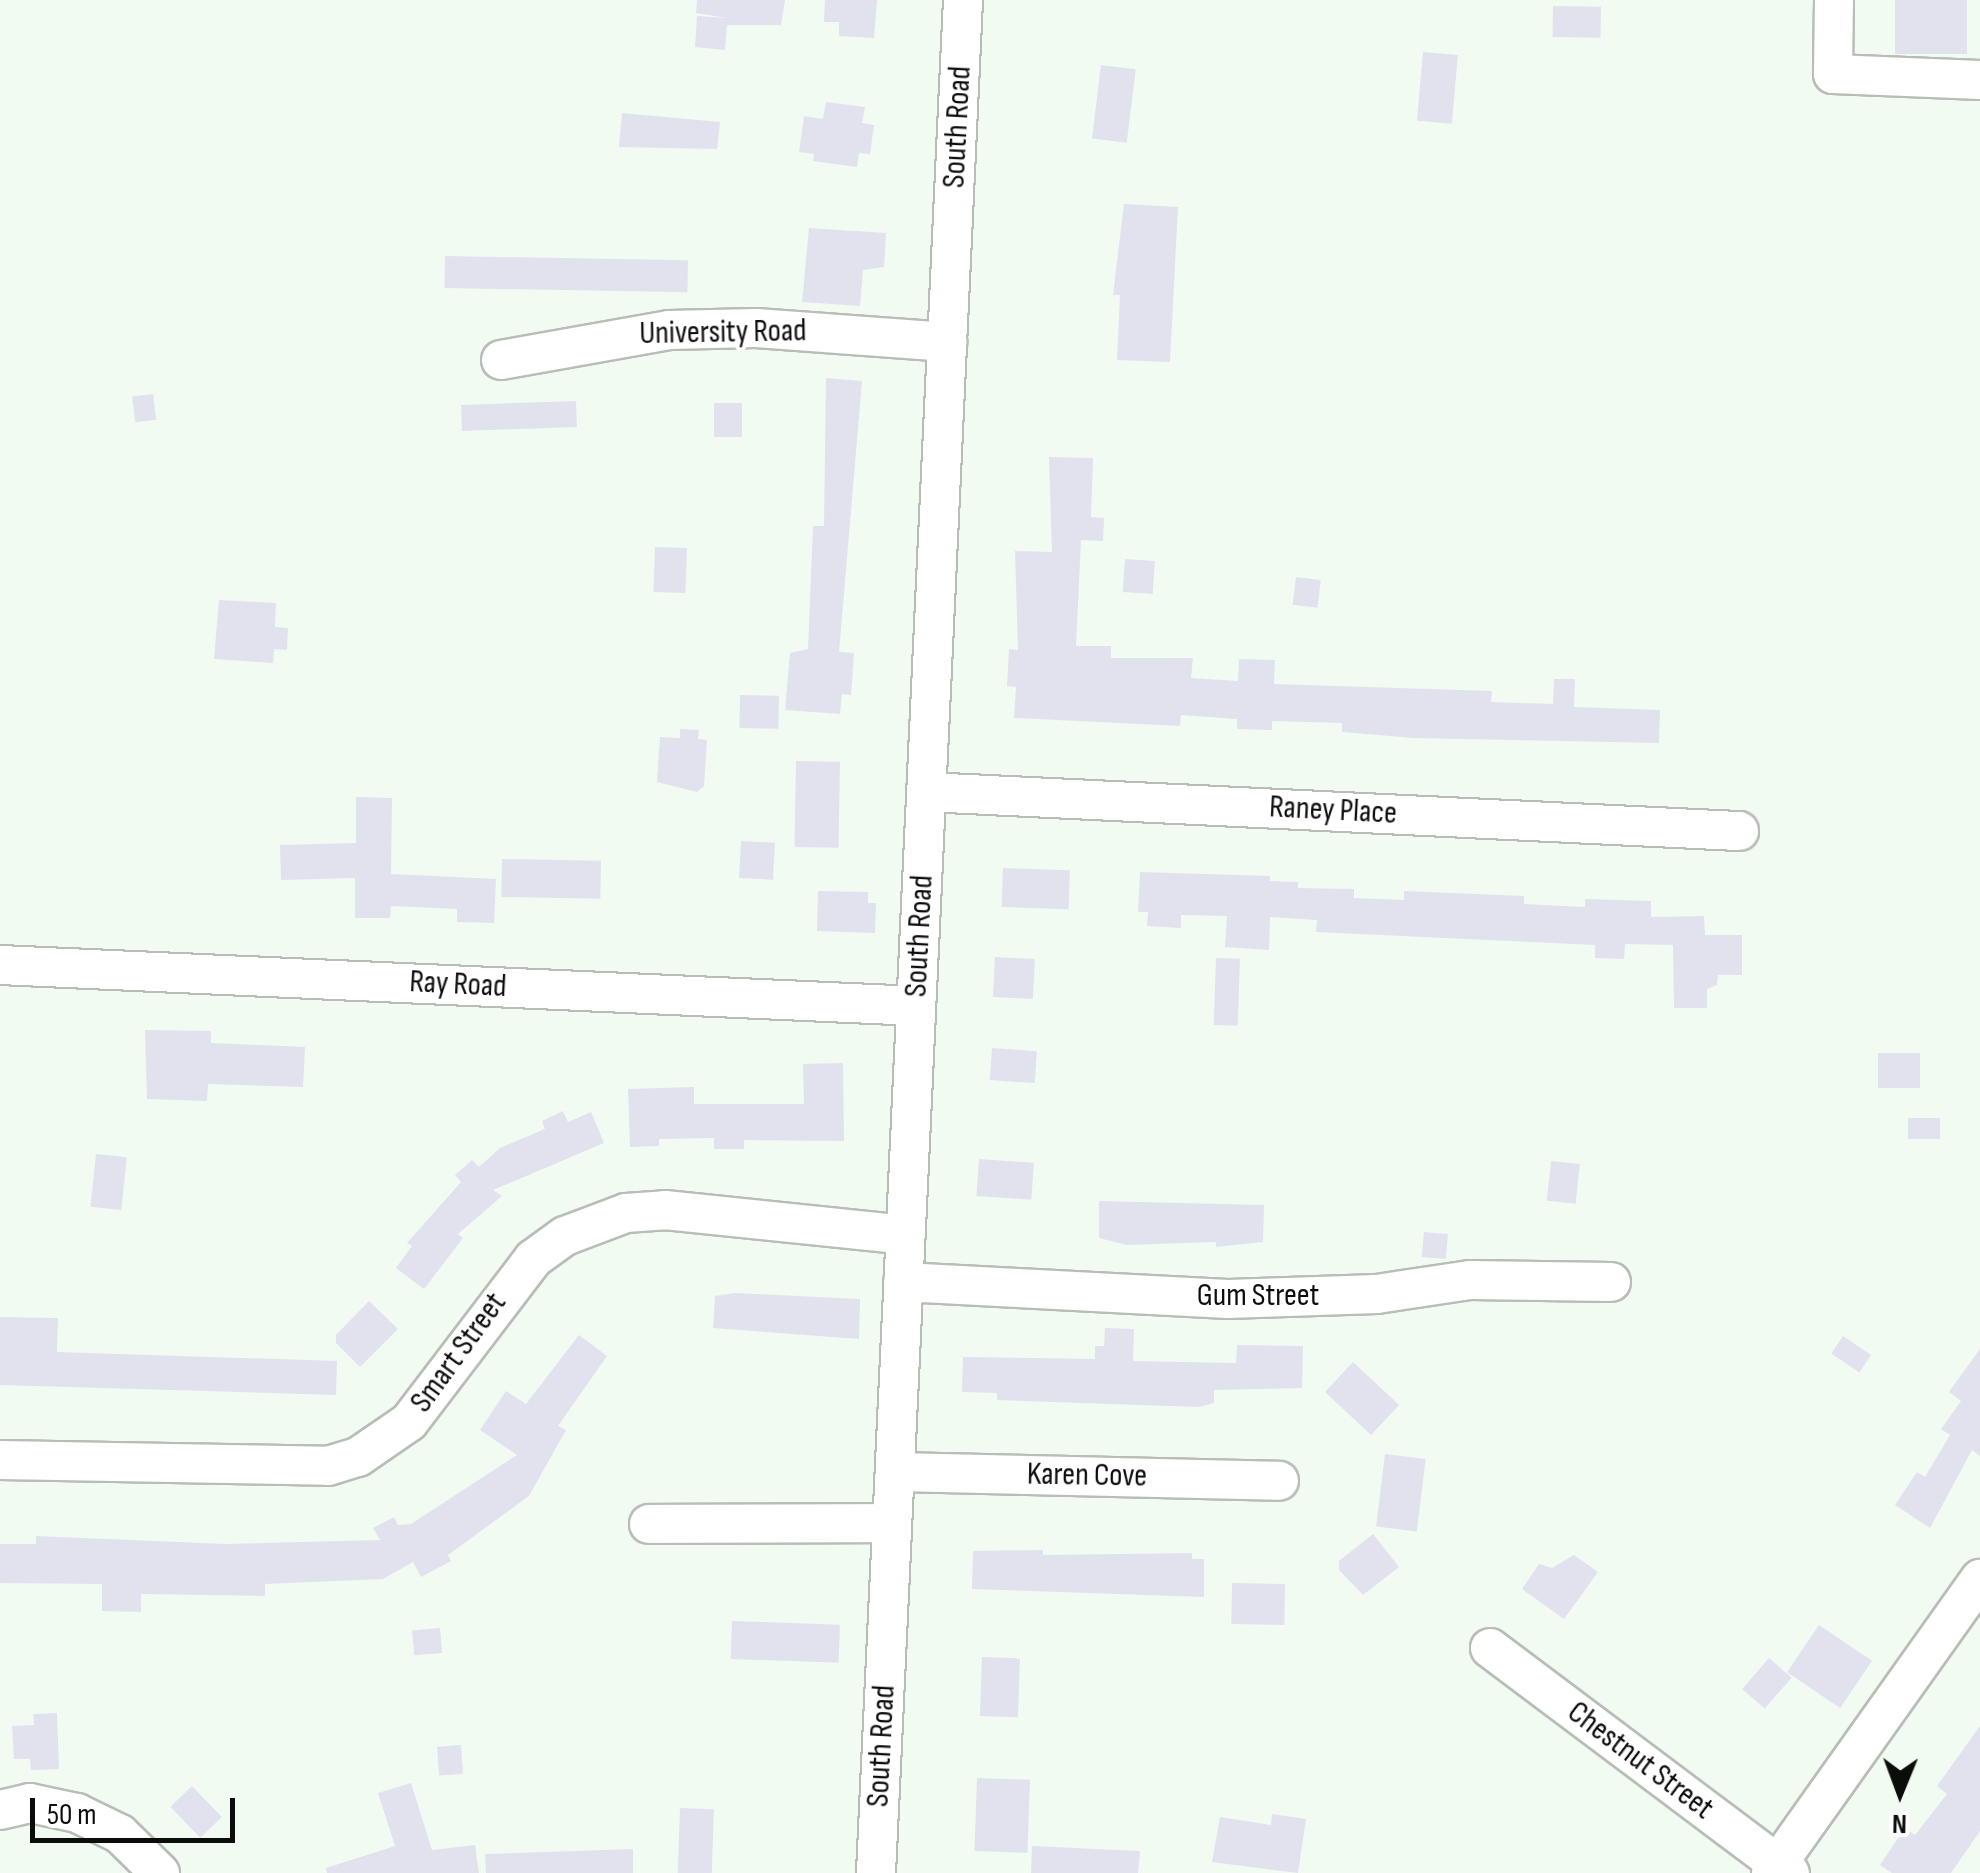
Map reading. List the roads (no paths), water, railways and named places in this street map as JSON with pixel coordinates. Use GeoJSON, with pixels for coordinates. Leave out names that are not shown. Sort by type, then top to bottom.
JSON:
{"type":"FeatureCollection","features":[{"type":"Feature","properties":{"kind":"street","name":"South Road"},"geometry":{"type":"LineString","coordinates":[[876,1873],[964,0]]}},
{"type":"Feature","properties":{"kind":"street"},"geometry":{"type":"LineString","coordinates":[[1834,0],[1833,74],[1980,80]]}},
{"type":"Feature","properties":{"kind":"street","name":"University Road"},"geometry":{"type":"LineString","coordinates":[[501,360],[668,330],[756,328],[948,342]]}},
{"type":"Feature","properties":{"kind":"street","name":"Raney Place"},"geometry":{"type":"LineString","coordinates":[[926,792],[1738,831]]}},
{"type":"Feature","properties":{"kind":"street","name":"Ray Road"},"geometry":{"type":"LineString","coordinates":[[0,965],[916,1006]]}},
{"type":"Feature","properties":{"kind":"street","name":"Smart Street"},"geometry":{"type":"LineString","coordinates":[[0,1460],[328,1466],[358,1457],[409,1422],[533,1259],[565,1236],[626,1213],[665,1210],[906,1235]]}},
{"type":"Feature","properties":{"kind":"street","name":"Gum Street"},"geometry":{"type":"LineString","coordinates":[[903,1282],[1228,1299],[1377,1294],[1470,1280],[1611,1282]]}},
{"type":"Feature","properties":{"kind":"street","name":"Karen Cove"},"geometry":{"type":"LineString","coordinates":[[894,1472],[1279,1481]]}},
{"type":"Feature","properties":{"kind":"street"},"geometry":{"type":"LineString","coordinates":[[649,1524],[892,1523]]}},
{"type":"Feature","properties":{"kind":"street"},"geometry":{"type":"LineString","coordinates":[[1780,1870],[1980,1579]]}},
{"type":"Feature","properties":{"kind":"street","name":"Chestnut Street"},"geometry":{"type":"LineString","coordinates":[[1490,1648],[1780,1870]]}},
{"type":"Feature","properties":{"kind":"street"},"geometry":{"type":"LineString","coordinates":[[0,1810],[30,1804],[77,1812],[120,1834],[160,1873]]}}]}
